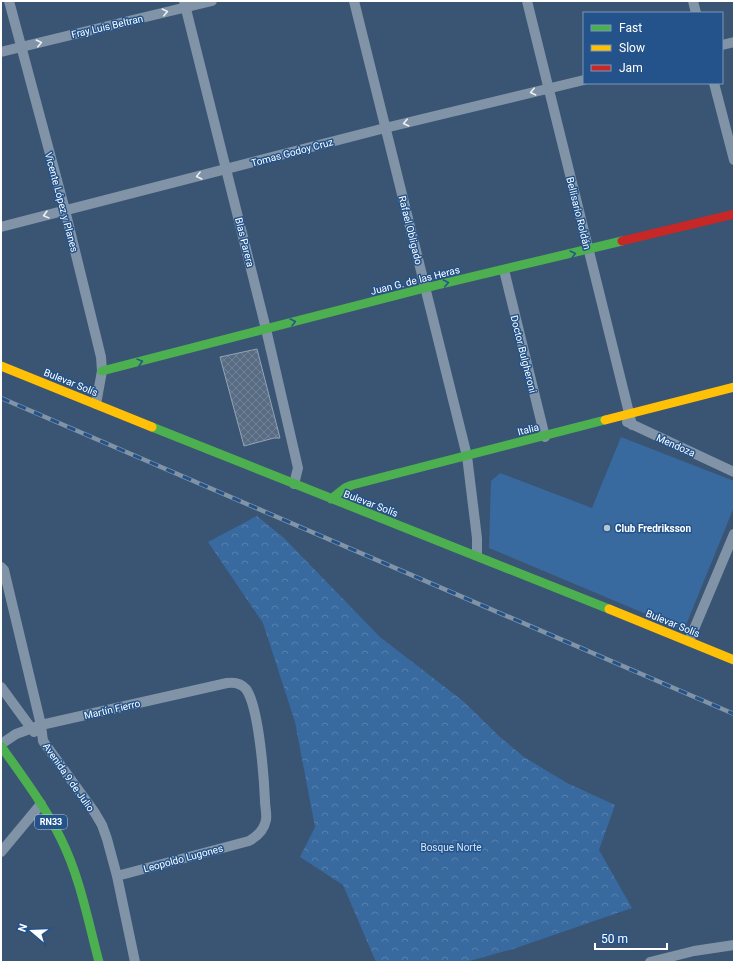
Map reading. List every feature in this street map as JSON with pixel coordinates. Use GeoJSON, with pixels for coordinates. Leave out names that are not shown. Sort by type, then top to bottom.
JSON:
{"type":"FeatureCollection","features":[{"type":"Feature","properties":{"kind":"main road","name":"Juan G. de las Heras"},"geometry":{"type":"LineString","coordinates":[[102,372],[425,288],[734,214]]}},
{"type":"Feature","properties":{"kind":"main road","name":"Bulevar Solís"},"geometry":{"type":"LineString","coordinates":[[1,366],[331,499],[477,555],[734,660]]}},
{"type":"Feature","properties":{"kind":"main road","name":"Italia"},"geometry":{"type":"LineString","coordinates":[[331,499],[345,488],[352,485],[545,437],[627,419],[734,387]]}},
{"type":"Feature","properties":{"kind":"main road","name":"RN33"},"geometry":{"type":"LineString","coordinates":[[1,745],[41,804],[61,839],[73,868],[98,958]]}},
{"type":"Feature","properties":{"kind":"street","name":"Vicente López y Planes"},"geometry":{"type":"LineString","coordinates":[[9,1],[65,210],[101,357],[102,372],[96,404]]}},
{"type":"Feature","properties":{"kind":"street","name":"Fray Luis Beltran"},"geometry":{"type":"LineString","coordinates":[[1,52],[184,4],[212,1]]}},
{"type":"Feature","properties":{"kind":"street","name":"Rafael Obligado"},"geometry":{"type":"LineString","coordinates":[[354,1],[467,456],[477,538],[477,555]]}},
{"type":"Feature","properties":{"kind":"street","name":"Bellisario Roldán"},"geometry":{"type":"LineString","coordinates":[[527,1],[588,250],[627,419]]}},
{"type":"Feature","properties":{"kind":"street"},"geometry":{"type":"LineString","coordinates":[[693,1],[696,12]]}},
{"type":"Feature","properties":{"kind":"street","name":"Blas Parera"},"geometry":{"type":"LineString","coordinates":[[184,4],[227,169],[298,468],[294,484]]}},
{"type":"Feature","properties":{"kind":"street"},"geometry":{"type":"LineString","coordinates":[[723,45],[734,42]]}},
{"type":"Feature","properties":{"kind":"street","name":"Tomas Godoy Cruz"},"geometry":{"type":"LineString","coordinates":[[1,227],[385,128],[583,80]]}},
{"type":"Feature","properties":{"kind":"street"},"geometry":{"type":"LineString","coordinates":[[714,84],[734,160]]}},
{"type":"Feature","properties":{"kind":"street","name":"Doctor Bulgheroni"},"geometry":{"type":"LineString","coordinates":[[504,270],[545,437]]}},
{"type":"Feature","properties":{"kind":"street","name":"Mendoza"},"geometry":{"type":"LineString","coordinates":[[627,419],[734,472]]}},
{"type":"Feature","properties":{"kind":"street"},"geometry":{"type":"LineString","coordinates":[[689,641],[734,534]]}},
{"type":"Feature","properties":{"kind":"street","name":"Avenida 9 de Julio"},"geometry":{"type":"LineString","coordinates":[[1,567],[4,570],[41,725],[43,741],[102,825],[117,876],[136,962]]}},
{"type":"Feature","properties":{"kind":"street","name":"Martín Fierro"},"geometry":{"type":"LineString","coordinates":[[1,745],[16,734],[41,725],[226,682],[240,684],[246,689],[251,700],[256,722],[264,776],[266,820],[262,830],[257,836],[249,841]]}},
{"type":"Feature","properties":{"kind":"street"},"geometry":{"type":"LineString","coordinates":[[1,687],[30,728],[43,741]]}},
{"type":"Feature","properties":{"kind":"street"},"geometry":{"type":"LineString","coordinates":[[1,852],[41,804]]}},
{"type":"Feature","properties":{"kind":"street","name":"Leopoldo Lugones"},"geometry":{"type":"LineString","coordinates":[[117,876],[249,841]]}},
{"type":"Feature","properties":{"kind":"street"},"geometry":{"type":"LineString","coordinates":[[650,962],[694,951],[734,945]]}},
{"type":"Feature","properties":{"kind":"street"},"geometry":{"type":"LineString","coordinates":[[88,962],[98,958]]}},
{"type":"Feature","properties":{"kind":"green space","name":"Club Fredriksson"},"geometry":{"type":"Polygon","coordinates":[[[621,437],[734,481],[734,507],[684,630],[489,548],[491,481],[500,473],[592,508],[621,437]]]}},
{"type":"Feature","properties":{"kind":"green space","name":"Bosque Norte"},"geometry":{"type":"Polygon","coordinates":[[[257,516],[284,538],[380,637],[463,701],[500,737],[524,757],[567,783],[615,805],[599,850],[632,908],[513,949],[466,962],[376,962],[343,885],[300,857],[315,827],[295,722],[263,623],[208,542],[257,516]]]}},
{"type":"Feature","properties":{"kind":"building"},"geometry":{"type":"Polygon","coordinates":[[[257,349],[280,438],[274,438],[244,446],[220,357],[257,349]]]}},
{"type":"Feature","properties":{"kind":"railway"},"geometry":{"type":"LineString","coordinates":[[1,398],[734,714]]}},
{"type":"Feature","properties":{"kind":"traffic: fast"},"geometry":{"type":"LineString","coordinates":[[102,371],[425,288],[622,241]]}},
{"type":"Feature","properties":{"kind":"traffic: fast"},"geometry":{"type":"LineString","coordinates":[[331,499],[345,488],[352,485],[605,420]]}},
{"type":"Feature","properties":{"kind":"traffic: fast"},"geometry":{"type":"LineString","coordinates":[[152,427],[609,609]]}},
{"type":"Feature","properties":{"kind":"traffic: fast"},"geometry":{"type":"LineString","coordinates":[[1,746],[48,815],[68,854],[83,899],[99,962]]}},
{"type":"Feature","properties":{"kind":"traffic: slow"},"geometry":{"type":"LineString","coordinates":[[1,366],[152,427]]}},
{"type":"Feature","properties":{"kind":"traffic: slow"},"geometry":{"type":"LineString","coordinates":[[605,420],[734,387]]}},
{"type":"Feature","properties":{"kind":"traffic: slow"},"geometry":{"type":"LineString","coordinates":[[609,609],[734,660]]}},
{"type":"Feature","properties":{"kind":"traffic: jam"},"geometry":{"type":"LineString","coordinates":[[622,241],[734,214]]}},
{"type":"Feature","properties":{"kind":"place","name":"Club Fredriksson"},"geometry":{"type":"Point","coordinates":[607,528]}}]}
